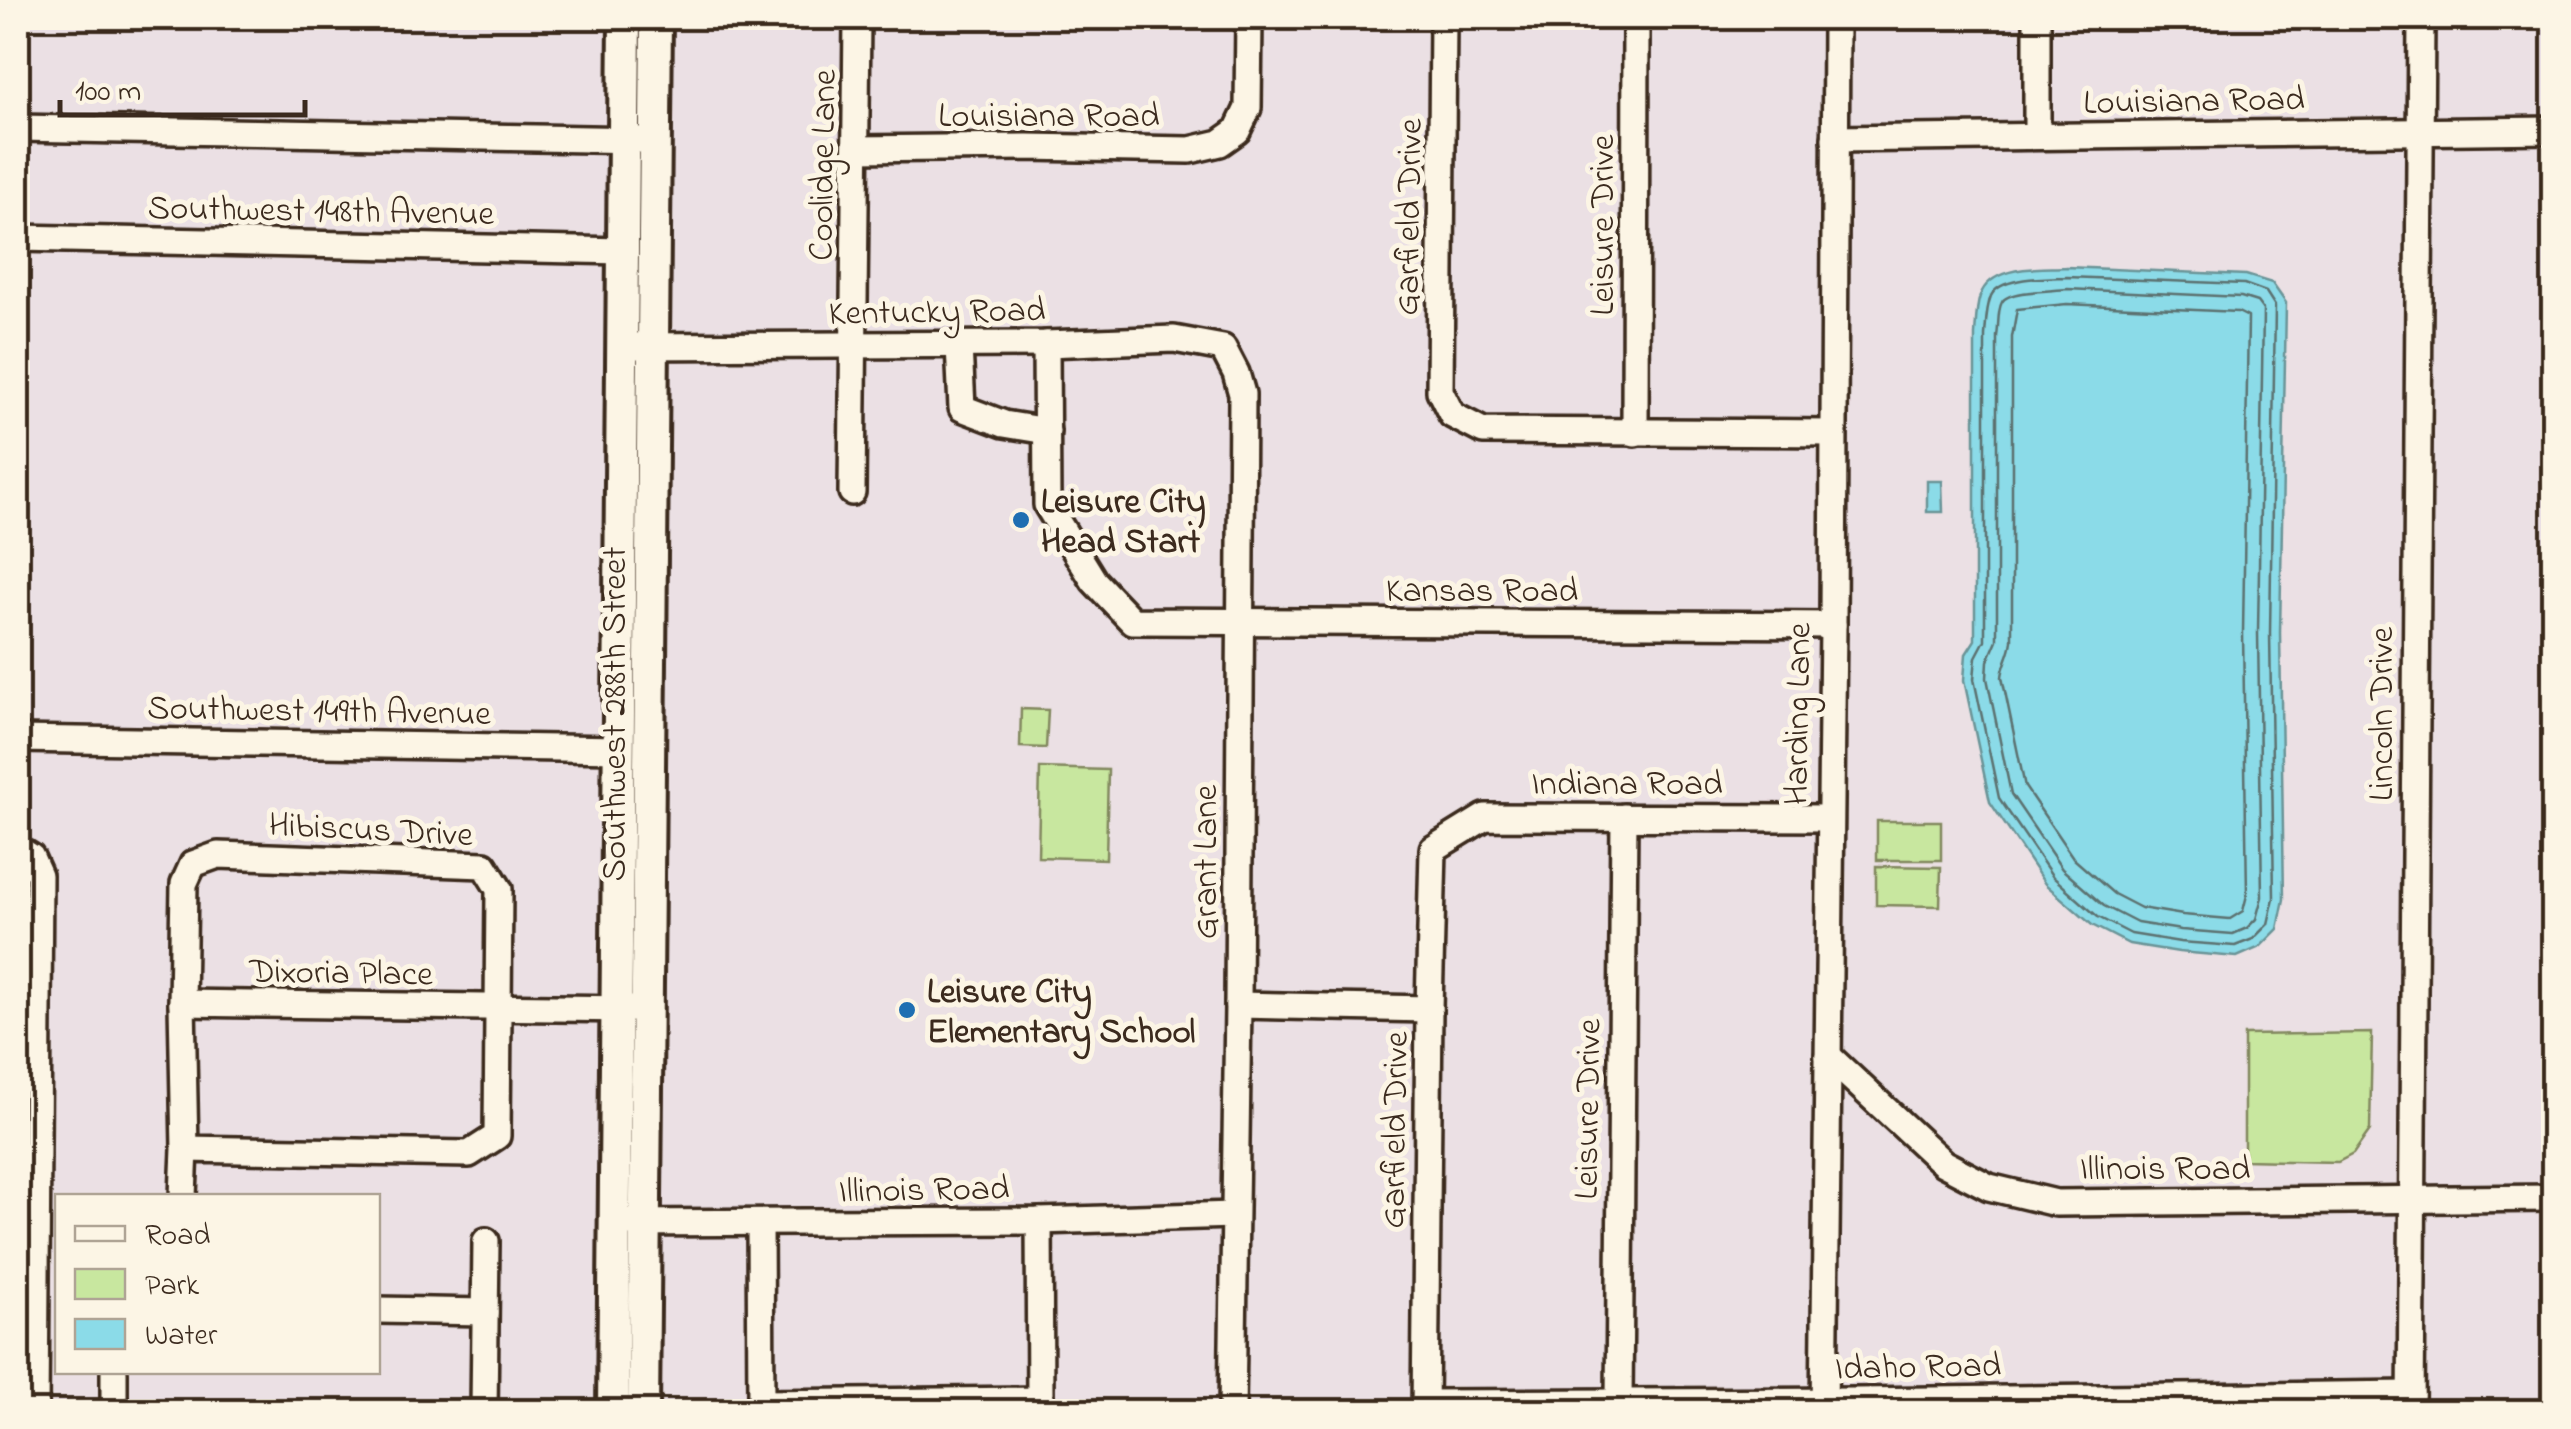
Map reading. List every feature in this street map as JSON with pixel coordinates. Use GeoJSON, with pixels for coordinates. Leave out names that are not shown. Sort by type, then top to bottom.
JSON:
{"type":"FeatureCollection","features":[{"type":"Feature","properties":{"kind":"main road","name":"Southwest 288th Street"},"geometry":{"type":"LineString","coordinates":[[613,1412],[615,1223],[632,1009],[638,346],[623,251],[625,18]]}},
{"type":"Feature","properties":{"kind":"main road","name":"Southwest 288th Street"},"geometry":{"type":"LineString","coordinates":[[643,1412],[646,1224],[620,749],[638,346],[655,140],[656,18]]}},
{"type":"Feature","properties":{"kind":"street","name":"Coolidge Lane"},"geometry":{"type":"LineString","coordinates":[[852,492],[857,18]]}},
{"type":"Feature","properties":{"kind":"street","name":"Louisiana Road"},"geometry":{"type":"LineString","coordinates":[[856,149],[1190,150],[1220,143],[1238,131],[1248,108],[1249,18]]}},
{"type":"Feature","properties":{"kind":"street","name":"Garfield Drive"},"geometry":{"type":"LineString","coordinates":[[1444,18],[1440,391],[1452,414],[1483,431],[1635,433]]}},
{"type":"Feature","properties":{"kind":"street","name":"Leisure Drive"},"geometry":{"type":"LineString","coordinates":[[1635,433],[1636,18]]}},
{"type":"Feature","properties":{"kind":"street","name":"Harding Lane"},"geometry":{"type":"LineString","coordinates":[[1824,1406],[1836,18]]}},
{"type":"Feature","properties":{"kind":"street"},"geometry":{"type":"LineString","coordinates":[[2038,18],[2038,136]]}},
{"type":"Feature","properties":{"kind":"street","name":"Lincoln Drive"},"geometry":{"type":"LineString","coordinates":[[2411,1403],[2421,18]]}},
{"type":"Feature","properties":{"kind":"street"},"geometry":{"type":"LineString","coordinates":[[18,128],[655,140]]}},
{"type":"Feature","properties":{"kind":"street","name":"Louisiana Road"},"geometry":{"type":"LineString","coordinates":[[1835,138],[2554,130]]}},
{"type":"Feature","properties":{"kind":"street","name":"Southwest 148th Avenue"},"geometry":{"type":"LineString","coordinates":[[18,238],[623,251]]}},
{"type":"Feature","properties":{"kind":"street","name":"Kentucky Road"},"geometry":{"type":"LineString","coordinates":[[638,346],[1046,344],[1174,339],[1223,348],[1236,373]]}},
{"type":"Feature","properties":{"kind":"street"},"geometry":{"type":"LineString","coordinates":[[959,345],[962,408],[1004,424],[1046,431],[1046,344]]}},
{"type":"Feature","properties":{"kind":"street","name":"Grant Lane"},"geometry":{"type":"LineString","coordinates":[[1232,1412],[1242,394],[1236,373]]}},
{"type":"Feature","properties":{"kind":"street","name":"Kansas Road"},"geometry":{"type":"LineString","coordinates":[[1046,431],[1048,505],[1094,581],[1132,621],[1833,625]]}},
{"type":"Feature","properties":{"kind":"street"},"geometry":{"type":"LineString","coordinates":[[1635,433],[1833,432]]}},
{"type":"Feature","properties":{"kind":"street","name":"Southwest 149th Avenue"},"geometry":{"type":"LineString","coordinates":[[18,739],[620,749]]}},
{"type":"Feature","properties":{"kind":"street","name":"Indiana Road"},"geometry":{"type":"LineString","coordinates":[[1434,849],[1485,817],[1830,818]]}},
{"type":"Feature","properties":{"kind":"street","name":"Leisure Drive"},"geometry":{"type":"LineString","coordinates":[[1619,1401],[1624,817]]}},
{"type":"Feature","properties":{"kind":"street","name":"Garfield Drive"},"geometry":{"type":"LineString","coordinates":[[1425,1407],[1434,849]]}},
{"type":"Feature","properties":{"kind":"street"},"geometry":{"type":"LineString","coordinates":[[18,850],[31,858],[39,874],[28,971],[27,1099],[27,1243],[37,1334],[35,1412]]}},
{"type":"Feature","properties":{"kind":"street","name":"Hibiscus Drive"},"geometry":{"type":"LineString","coordinates":[[182,1194],[184,884],[194,864],[218,855],[484,865],[499,889],[497,1136],[469,1154],[185,1149]]}},
{"type":"Feature","properties":{"kind":"street","name":"Dixoria Place"},"geometry":{"type":"LineString","coordinates":[[182,1003],[632,1009]]}},
{"type":"Feature","properties":{"kind":"street"},"geometry":{"type":"LineString","coordinates":[[1238,1005],[1429,1009]]}},
{"type":"Feature","properties":{"kind":"street","name":"Illinois Road"},"geometry":{"type":"LineString","coordinates":[[1828,1056],[1943,1163],[1989,1188],[2056,1203],[2554,1198]]}},
{"type":"Feature","properties":{"kind":"street","name":"Illinois Road"},"geometry":{"type":"LineString","coordinates":[[615,1223],[1039,1221],[1234,1215]]}},
{"type":"Feature","properties":{"kind":"street"},"geometry":{"type":"LineString","coordinates":[[760,1224],[761,1403],[1040,1400],[1039,1221]]}},
{"type":"Feature","properties":{"kind":"street"},"geometry":{"type":"LineString","coordinates":[[484,1412],[486,1242]]}},
{"type":"Feature","properties":{"kind":"street"},"geometry":{"type":"LineString","coordinates":[[380,1310],[485,1312]]}},
{"type":"Feature","properties":{"kind":"street"},"geometry":{"type":"LineString","coordinates":[[114,1374],[114,1412]]}},
{"type":"Feature","properties":{"kind":"street","name":"Idaho Road"},"geometry":{"type":"LineString","coordinates":[[1425,1407],[1619,1401],[1824,1406],[2411,1403]]}},
{"type":"Feature","properties":{"kind":"green space"},"geometry":{"type":"Polygon","coordinates":[[[1021,709],[1048,710],[1046,748],[1020,747],[1021,709]]]}},
{"type":"Feature","properties":{"kind":"green space"},"geometry":{"type":"Polygon","coordinates":[[[1040,768],[1108,770],[1106,859],[1038,857],[1040,768]]]}},
{"type":"Feature","properties":{"kind":"green space"},"geometry":{"type":"Polygon","coordinates":[[[1877,821],[1941,821],[1941,860],[1877,860],[1877,821]]]}},
{"type":"Feature","properties":{"kind":"green space"},"geometry":{"type":"Polygon","coordinates":[[[1876,866],[1941,867],[1940,906],[1876,905],[1876,866]]]}},
{"type":"Feature","properties":{"kind":"green space"},"geometry":{"type":"Polygon","coordinates":[[[2372,1033],[2370,1130],[2353,1154],[2338,1162],[2244,1160],[2244,1035],[2372,1033]]]}},
{"type":"Feature","properties":{"kind":"water"},"geometry":{"type":"Polygon","coordinates":[[[2066,267],[2246,275],[2272,283],[2286,303],[2280,633],[2284,899],[2278,929],[2260,947],[2237,957],[2129,944],[2092,925],[2045,884],[1990,802],[1964,680],[1966,654],[1975,640],[1977,310],[1980,296],[1994,278],[2017,270],[2066,267]]]}},
{"type":"Feature","properties":{"kind":"water"},"geometry":{"type":"Polygon","coordinates":[[[1927,481],[1942,481],[1943,512],[1927,512],[1927,481]]]}},
{"type":"Feature","properties":{"kind":"place","name":"Leisure City Head Start"},"geometry":{"type":"Point","coordinates":[1021,520]}},
{"type":"Feature","properties":{"kind":"place","name":"Leisure City Elementary School"},"geometry":{"type":"Point","coordinates":[907,1010]}}]}
